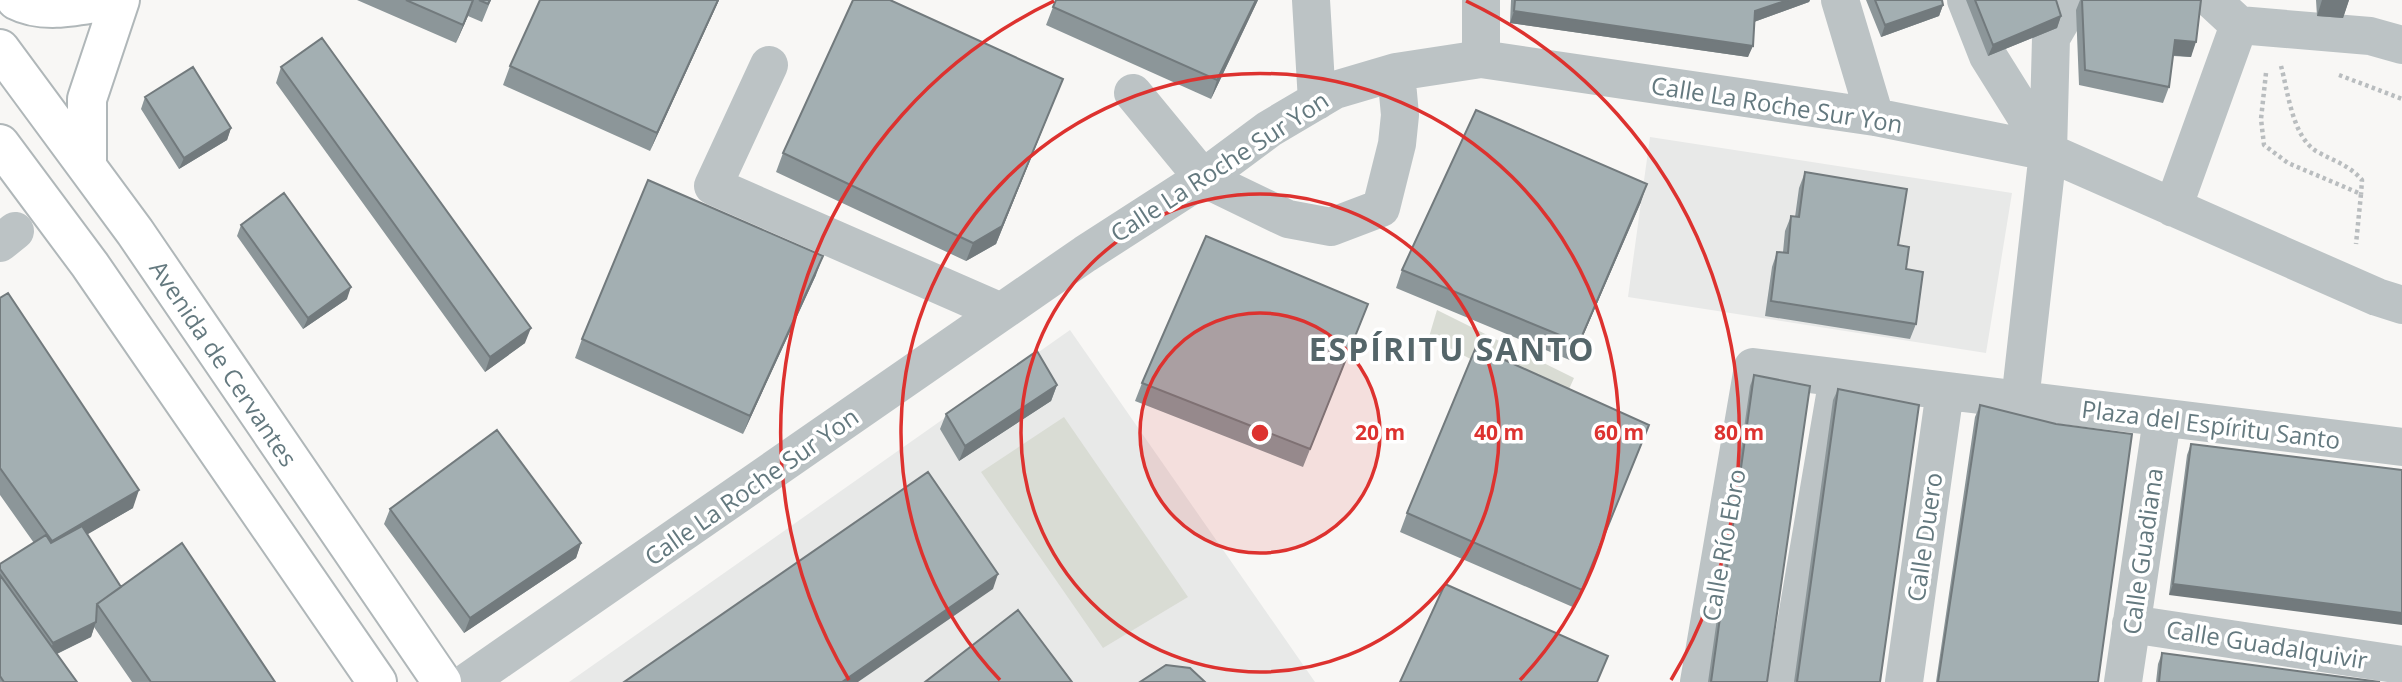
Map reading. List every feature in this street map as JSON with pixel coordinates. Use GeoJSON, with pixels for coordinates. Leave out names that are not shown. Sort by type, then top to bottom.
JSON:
{"type":"FeatureCollection","features":[{"type":"Feature","properties":{"kind":"main road"},"geometry":{"type":"LineString","coordinates":[[16,0],[27,6],[66,8],[111,0]]}},
{"type":"Feature","properties":{"kind":"main road"},"geometry":{"type":"LineString","coordinates":[[87,166],[87,99],[120,0]]}},
{"type":"Feature","properties":{"kind":"main road","name":"Avenida de Cervantes"},"geometry":{"type":"LineString","coordinates":[[0,49],[87,166],[442,682]]}},
{"type":"Feature","properties":{"kind":"main road"},"geometry":{"type":"LineString","coordinates":[[0,144],[90,265],[377,682]]}},
{"type":"Feature","properties":{"kind":"main road"},"geometry":{"type":"LineString","coordinates":[[0,186],[41,202]]}},
{"type":"Feature","properties":{"kind":"street"},"geometry":{"type":"LineString","coordinates":[[1311,0],[1317,101]]}},
{"type":"Feature","properties":{"kind":"street"},"geometry":{"type":"LineString","coordinates":[[1481,0],[1481,60]]}},
{"type":"Feature","properties":{"kind":"street"},"geometry":{"type":"LineString","coordinates":[[1840,0],[1875,117]]}},
{"type":"Feature","properties":{"kind":"street"},"geometry":{"type":"LineString","coordinates":[[1966,0],[1988,56],[2048,152]]}},
{"type":"Feature","properties":{"kind":"street"},"geometry":{"type":"LineString","coordinates":[[2043,414],[2051,38],[2073,0]]}},
{"type":"Feature","properties":{"kind":"street"},"geometry":{"type":"LineString","coordinates":[[2173,208],[2225,12],[2370,36],[2402,45]]}},
{"type":"Feature","properties":{"kind":"street","name":"Calle La Roche Sur Yon"},"geometry":{"type":"LineString","coordinates":[[467,682],[1001,312],[1203,178],[1269,129],[1335,90],[1396,72],[1481,60],[1875,117],[2048,152],[2351,286],[2402,305]]}},
{"type":"Feature","properties":{"kind":"street"},"geometry":{"type":"LineString","coordinates":[[769,65],[713,186],[1001,312]]}},
{"type":"Feature","properties":{"kind":"street"},"geometry":{"type":"LineString","coordinates":[[1133,93],[1203,178],[1288,219],[1331,228],[1381,208],[1397,144],[1401,115],[1396,72]]}},
{"type":"Feature","properties":{"kind":"street","name":"Plaza del Espíritu Santo"},"geometry":{"type":"LineString","coordinates":[[1753,367],[1945,391],[2043,414],[2162,419],[2402,447]]}},
{"type":"Feature","properties":{"kind":"street","name":"Calle Río Ebro"},"geometry":{"type":"LineString","coordinates":[[1699,682],[1753,367]]}},
{"type":"Feature","properties":{"kind":"street"},"geometry":{"type":"LineString","coordinates":[[1786,682],[1838,377]]}},
{"type":"Feature","properties":{"kind":"street","name":"Calle Duero"},"geometry":{"type":"LineString","coordinates":[[1903,682],[1945,391]]}},
{"type":"Feature","properties":{"kind":"street","name":"Calle Guadiana"},"geometry":{"type":"LineString","coordinates":[[2123,682],[2132,624],[2163,517],[2162,419]]}},
{"type":"Feature","properties":{"kind":"street","name":"Calle Guadalquivir"},"geometry":{"type":"LineString","coordinates":[[2132,624],[2402,665]]}},
{"type":"Feature","properties":{"kind":"path"},"geometry":{"type":"LineString","coordinates":[[2225,12],[2268,56],[2278,58],[2299,128],[2309,144],[2350,167],[2362,180],[2351,286]]}},
{"type":"Feature","properties":{"kind":"path"},"geometry":{"type":"LineString","coordinates":[[2268,56],[2261,118],[2264,145],[2288,163],[2361,194]]}},
{"type":"Feature","properties":{"kind":"shaded area"},"geometry":{"type":"Polygon","coordinates":[[[1650,137],[2012,193],[1986,353],[1628,297],[1650,137]]]}},
{"type":"Feature","properties":{"kind":"shaded area"},"geometry":{"type":"Polygon","coordinates":[[[1437,310],[1574,378],[1561,407],[1429,337],[1437,310]]]}},
{"type":"Feature","properties":{"kind":"shaded area"},"geometry":{"type":"Polygon","coordinates":[[[1070,330],[1315,682],[569,682],[1070,330]]]}},
{"type":"Feature","properties":{"kind":"shaded area"},"geometry":{"type":"Polygon","coordinates":[[[1064,417],[1188,597],[1103,648],[981,472],[1064,417]]]}},
{"type":"Feature","properties":{"kind":"building"},"geometry":{"type":"Polygon","coordinates":[[[406,0],[473,0],[463,25],[406,0]]]}},
{"type":"Feature","properties":{"kind":"building"},"geometry":{"type":"Polygon","coordinates":[[[540,0],[718,0],[657,133],[510,66],[540,0]]]}},
{"type":"Feature","properties":{"kind":"building"},"geometry":{"type":"Polygon","coordinates":[[[853,0],[890,0],[1063,79],[1002,226],[973,243],[783,153],[853,0]]]}},
{"type":"Feature","properties":{"kind":"building"},"geometry":{"type":"Polygon","coordinates":[[[1056,0],[1256,0],[1217,80],[1053,7],[1056,0]]]}},
{"type":"Feature","properties":{"kind":"building"},"geometry":{"type":"Polygon","coordinates":[[[1515,0],[1788,0],[1755,11],[1753,46],[1514,11],[1515,0]]]}},
{"type":"Feature","properties":{"kind":"building"},"geometry":{"type":"Polygon","coordinates":[[[1875,0],[1942,0],[1943,5],[1885,25],[1875,0]]]}},
{"type":"Feature","properties":{"kind":"building"},"geometry":{"type":"Polygon","coordinates":[[[1975,0],[2056,0],[2061,16],[1993,45],[1975,0]]]}},
{"type":"Feature","properties":{"kind":"building"},"geometry":{"type":"Polygon","coordinates":[[[2082,0],[2201,0],[2196,42],[2175,40],[2169,87],[2085,70],[2082,0]]]}},
{"type":"Feature","properties":{"kind":"building"},"geometry":{"type":"Polygon","coordinates":[[[322,38],[531,328],[490,357],[281,67],[322,38]]]}},
{"type":"Feature","properties":{"kind":"building"},"geometry":{"type":"Polygon","coordinates":[[[193,67],[231,128],[184,158],[145,97],[193,67]]]}},
{"type":"Feature","properties":{"kind":"building"},"geometry":{"type":"Polygon","coordinates":[[[1476,110],[1647,184],[1579,343],[1402,270],[1476,110]]]}},
{"type":"Feature","properties":{"kind":"building"},"geometry":{"type":"Polygon","coordinates":[[[1805,172],[1907,189],[1898,245],[1909,247],[1906,269],[1923,272],[1916,324],[1771,301],[1777,252],[1788,253],[1791,216],[1799,217],[1805,172]]]}},
{"type":"Feature","properties":{"kind":"building"},"geometry":{"type":"Polygon","coordinates":[[[648,180],[823,256],[750,416],[582,339],[648,180]]]}},
{"type":"Feature","properties":{"kind":"building"},"geometry":{"type":"Polygon","coordinates":[[[284,193],[351,287],[308,318],[241,225],[284,193]]]}},
{"type":"Feature","properties":{"kind":"building"},"geometry":{"type":"Polygon","coordinates":[[[1206,236],[1368,304],[1310,449],[1142,383],[1206,236]]]}},
{"type":"Feature","properties":{"kind":"building"},"geometry":{"type":"Polygon","coordinates":[[[8,293],[139,490],[52,541],[0,468],[0,298],[8,293]]]}},
{"type":"Feature","properties":{"kind":"building"},"geometry":{"type":"Polygon","coordinates":[[[1476,347],[1649,425],[1582,590],[1407,513],[1476,347]]]}},
{"type":"Feature","properties":{"kind":"building"},"geometry":{"type":"Polygon","coordinates":[[[1037,351],[1057,385],[965,446],[946,414],[1037,351]]]}},
{"type":"Feature","properties":{"kind":"building"},"geometry":{"type":"Polygon","coordinates":[[[1754,375],[1810,386],[1767,682],[1711,682],[1754,375]]]}},
{"type":"Feature","properties":{"kind":"building"},"geometry":{"type":"Polygon","coordinates":[[[1838,389],[1919,405],[1880,682],[1797,682],[1838,389]]]}},
{"type":"Feature","properties":{"kind":"building"},"geometry":{"type":"Polygon","coordinates":[[[1980,405],[2056,424],[2132,434],[2098,682],[1938,682],[1980,405]]]}},
{"type":"Feature","properties":{"kind":"building"},"geometry":{"type":"Polygon","coordinates":[[[497,430],[581,543],[470,618],[390,509],[497,430]]]}},
{"type":"Feature","properties":{"kind":"building"},"geometry":{"type":"Polygon","coordinates":[[[2191,444],[2402,470],[2402,613],[2173,584],[2191,444]]]}},
{"type":"Feature","properties":{"kind":"building"},"geometry":{"type":"Polygon","coordinates":[[[928,472],[998,574],[842,682],[624,682],[928,472]]]}},
{"type":"Feature","properties":{"kind":"building"},"geometry":{"type":"Polygon","coordinates":[[[82,526],[121,587],[97,604],[96,622],[53,643],[0,569],[0,564],[46,535],[51,543],[82,526]]]}},
{"type":"Feature","properties":{"kind":"building"},"geometry":{"type":"Polygon","coordinates":[[[182,543],[275,682],[151,682],[97,604],[182,543]]]}},
{"type":"Feature","properties":{"kind":"building"},"geometry":{"type":"Polygon","coordinates":[[[0,575],[77,682],[4,682],[0,676],[0,575]]]}},
{"type":"Feature","properties":{"kind":"building"},"geometry":{"type":"Polygon","coordinates":[[[1445,584],[1608,656],[1597,682],[1400,682],[1445,584]]]}},
{"type":"Feature","properties":{"kind":"building"},"geometry":{"type":"Polygon","coordinates":[[[1018,610],[1072,682],[925,682],[1018,610]]]}},
{"type":"Feature","properties":{"kind":"building"},"geometry":{"type":"Polygon","coordinates":[[[2162,653],[2380,682],[2159,682],[2162,653]]]}},
{"type":"Feature","properties":{"kind":"building"},"geometry":{"type":"Polygon","coordinates":[[[1166,665],[1190,668],[1205,682],[1140,682],[1166,665]]]}},
{"type":"Feature","properties":{"kind":"district","name":"ESPÍRITU SANTO"},"geometry":{"type":"Point","coordinates":[1452,348]}}]}
